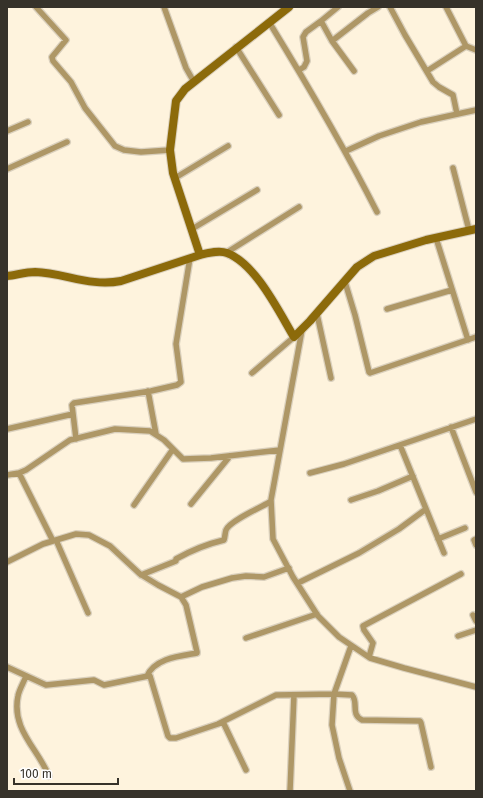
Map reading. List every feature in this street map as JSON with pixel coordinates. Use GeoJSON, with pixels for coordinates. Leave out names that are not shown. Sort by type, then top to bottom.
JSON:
{"type":"FeatureCollection","features":[{"type":"Feature","properties":{"kind":"street"},"geometry":{"type":"LineString","coordinates":[[36,7],[66,40],[52,57],[53,61],[71,82],[85,108],[115,146],[124,150],[141,152],[170,150]]}},
{"type":"Feature","properties":{"kind":"street"},"geometry":{"type":"LineString","coordinates":[[164,7],[186,68],[194,82]]}},
{"type":"Feature","properties":{"kind":"street"},"geometry":{"type":"LineString","coordinates":[[200,255],[175,178],[170,150],[176,101],[185,88],[289,7]]}},
{"type":"Feature","properties":{"kind":"street"},"geometry":{"type":"LineString","coordinates":[[298,70],[304,67],[307,61],[303,37],[306,32],[338,7]]}},
{"type":"Feature","properties":{"kind":"street"},"geometry":{"type":"LineString","coordinates":[[332,41],[378,7]]}},
{"type":"Feature","properties":{"kind":"street"},"geometry":{"type":"LineString","coordinates":[[390,7],[433,82],[453,95],[457,114]]}},
{"type":"Feature","properties":{"kind":"street"},"geometry":{"type":"LineString","coordinates":[[446,7],[466,46],[476,50]]}},
{"type":"Feature","properties":{"kind":"street"},"geometry":{"type":"LineString","coordinates":[[321,21],[332,41],[354,71]]}},
{"type":"Feature","properties":{"kind":"street"},"geometry":{"type":"LineString","coordinates":[[269,22],[346,151],[377,212]]}},
{"type":"Feature","properties":{"kind":"street"},"geometry":{"type":"LineString","coordinates":[[427,70],[466,46]]}},
{"type":"Feature","properties":{"kind":"street"},"geometry":{"type":"LineString","coordinates":[[236,47],[279,115]]}},
{"type":"Feature","properties":{"kind":"street"},"geometry":{"type":"LineString","coordinates":[[346,151],[379,136],[421,122],[476,110]]}},
{"type":"Feature","properties":{"kind":"street"},"geometry":{"type":"LineString","coordinates":[[7,131],[28,122]]}},
{"type":"Feature","properties":{"kind":"street"},"geometry":{"type":"LineString","coordinates":[[7,169],[67,142]]}},
{"type":"Feature","properties":{"kind":"street"},"geometry":{"type":"LineString","coordinates":[[175,178],[228,146]]}},
{"type":"Feature","properties":{"kind":"street"},"geometry":{"type":"LineString","coordinates":[[252,373],[302,330],[357,267],[374,256],[472,229],[453,168]]}},
{"type":"Feature","properties":{"kind":"street"},"geometry":{"type":"LineString","coordinates":[[192,230],[257,190]]}},
{"type":"Feature","properties":{"kind":"street"},"geometry":{"type":"LineString","coordinates":[[226,253],[299,207]]}},
{"type":"Feature","properties":{"kind":"street"},"geometry":{"type":"LineString","coordinates":[[436,238],[468,340]]}},
{"type":"Feature","properties":{"kind":"street"},"geometry":{"type":"LineString","coordinates":[[7,276],[33,272],[89,282],[108,283],[121,281],[210,252],[226,253],[239,259],[252,271],[294,337]]}},
{"type":"Feature","properties":{"kind":"street"},"geometry":{"type":"LineString","coordinates":[[76,439],[72,405],[74,403],[148,391],[177,385],[181,382],[176,344],[190,258]]}},
{"type":"Feature","properties":{"kind":"street"},"geometry":{"type":"LineString","coordinates":[[345,282],[356,315],[370,373],[476,337]]}},
{"type":"Feature","properties":{"kind":"street"},"geometry":{"type":"LineString","coordinates":[[387,309],[452,290]]}},
{"type":"Feature","properties":{"kind":"street"},"geometry":{"type":"LineString","coordinates":[[317,314],[331,378]]}},
{"type":"Feature","properties":{"kind":"street"},"geometry":{"type":"LineString","coordinates":[[302,330],[270,502],[274,539],[289,568],[318,614],[339,637],[351,646],[369,657],[476,687]]}},
{"type":"Feature","properties":{"kind":"street"},"geometry":{"type":"LineString","coordinates":[[148,391],[156,434]]}},
{"type":"Feature","properties":{"kind":"street"},"geometry":{"type":"LineString","coordinates":[[7,429],[73,414]]}},
{"type":"Feature","properties":{"kind":"street"},"geometry":{"type":"LineString","coordinates":[[310,474],[476,419]]}},
{"type":"Feature","properties":{"kind":"street"},"geometry":{"type":"LineString","coordinates":[[451,427],[476,492]]}},
{"type":"Feature","properties":{"kind":"street"},"geometry":{"type":"LineString","coordinates":[[7,475],[26,470],[64,444],[76,439],[115,429],[150,431],[164,440],[183,459],[230,456],[280,450]]}},
{"type":"Feature","properties":{"kind":"street"},"geometry":{"type":"LineString","coordinates":[[400,445],[444,552]]}},
{"type":"Feature","properties":{"kind":"street"},"geometry":{"type":"LineString","coordinates":[[134,505],[173,448]]}},
{"type":"Feature","properties":{"kind":"street"},"geometry":{"type":"LineString","coordinates":[[191,504],[230,456]]}},
{"type":"Feature","properties":{"kind":"street"},"geometry":{"type":"LineString","coordinates":[[19,473],[55,540],[88,613]]}},
{"type":"Feature","properties":{"kind":"street"},"geometry":{"type":"LineString","coordinates":[[351,500],[378,491],[413,476]]}},
{"type":"Feature","properties":{"kind":"street"},"geometry":{"type":"LineString","coordinates":[[141,575],[176,561],[176,559],[205,545],[224,540],[226,530],[229,526],[245,515],[270,502]]}},
{"type":"Feature","properties":{"kind":"street"},"geometry":{"type":"LineString","coordinates":[[298,583],[359,553],[399,529],[426,509]]}},
{"type":"Feature","properties":{"kind":"street"},"geometry":{"type":"LineString","coordinates":[[438,539],[465,528]]}},
{"type":"Feature","properties":{"kind":"street"},"geometry":{"type":"LineString","coordinates":[[7,562],[43,544],[55,540],[76,534],[89,535],[110,546],[141,575],[158,586],[181,597],[186,606],[197,653],[169,658],[148,672],[147,676]]}},
{"type":"Feature","properties":{"kind":"street"},"geometry":{"type":"LineString","coordinates":[[476,539],[474,540],[476,545]]}},
{"type":"Feature","properties":{"kind":"street"},"geometry":{"type":"LineString","coordinates":[[181,597],[202,587],[232,578],[246,576],[264,577],[289,568]]}},
{"type":"Feature","properties":{"kind":"street"},"geometry":{"type":"LineString","coordinates":[[369,657],[373,643],[363,626],[461,574]]}},
{"type":"Feature","properties":{"kind":"street"},"geometry":{"type":"LineString","coordinates":[[246,638],[318,614]]}},
{"type":"Feature","properties":{"kind":"street"},"geometry":{"type":"LineString","coordinates":[[473,615],[476,621]]}},
{"type":"Feature","properties":{"kind":"street"},"geometry":{"type":"LineString","coordinates":[[458,636],[476,630]]}},
{"type":"Feature","properties":{"kind":"street"},"geometry":{"type":"LineString","coordinates":[[350,791],[339,758],[332,725],[334,694],[351,646]]}},
{"type":"Feature","properties":{"kind":"street"},"geometry":{"type":"LineString","coordinates":[[7,667],[46,685],[94,680],[104,685],[150,676],[168,736],[170,738],[176,738],[223,722],[276,695],[352,695],[355,698],[355,714],[362,720],[420,721],[422,723],[431,767]]}},
{"type":"Feature","properties":{"kind":"street"},"geometry":{"type":"LineString","coordinates":[[26,676],[18,696],[18,712],[22,731],[49,776]]}},
{"type":"Feature","properties":{"kind":"street"},"geometry":{"type":"LineString","coordinates":[[290,791],[294,695]]}},
{"type":"Feature","properties":{"kind":"street"},"geometry":{"type":"LineString","coordinates":[[223,722],[246,770]]}}]}
